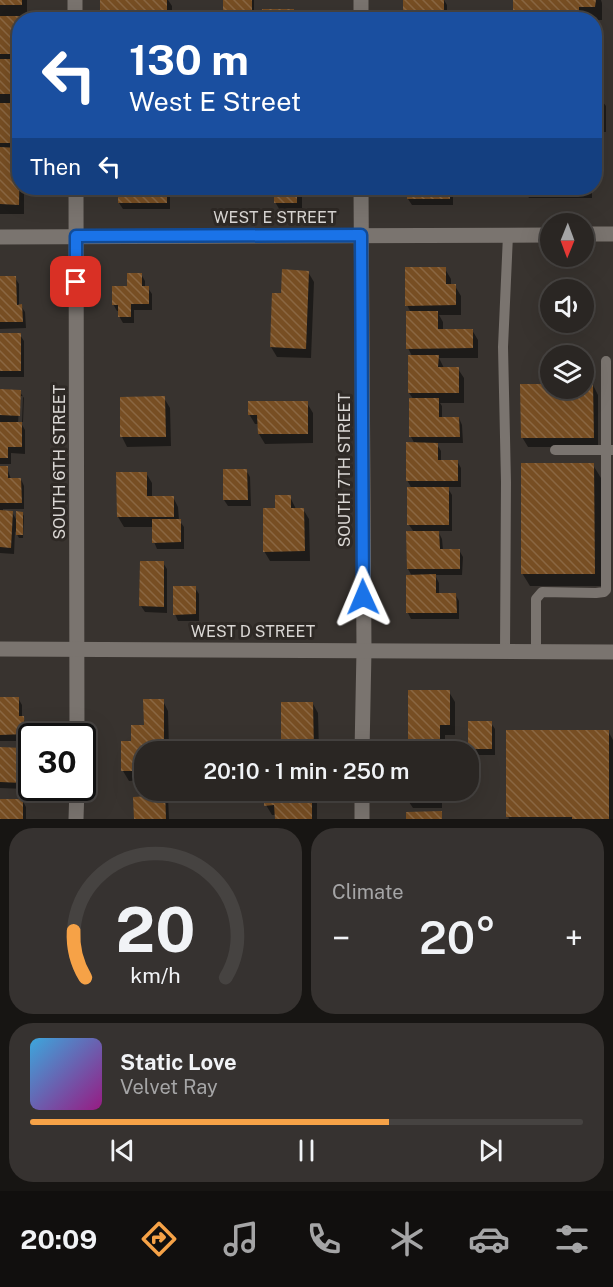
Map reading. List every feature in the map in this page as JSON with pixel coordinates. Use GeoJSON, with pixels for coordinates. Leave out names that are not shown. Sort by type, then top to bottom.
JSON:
{"type":"FeatureCollection","features":[{"type":"Feature","properties":{"kind":"street","name":"SOUTH 6TH STREET"},"geometry":{"type":"LineString","coordinates":[[76,195],[77,723]]}},
{"type":"Feature","properties":{"kind":"street","name":"SOUTH 7TH STREET"},"geometry":{"type":"LineString","coordinates":[[361,195],[364,650],[362,741]]}},
{"type":"Feature","properties":{"kind":"street"},"geometry":{"type":"LineString","coordinates":[[594,234],[613,234]]}},
{"type":"Feature","properties":{"kind":"street","name":"WEST E STREET"},"geometry":{"type":"LineString","coordinates":[[0,237],[540,235]]}},
{"type":"Feature","properties":{"kind":"street","name":"WEST D STREET"},"geometry":{"type":"LineString","coordinates":[[0,649],[613,652]]}},
{"type":"Feature","properties":{"kind":"street"},"geometry":{"type":"LineString","coordinates":[[76,801],[76,819]]}},
{"type":"Feature","properties":{"kind":"street"},"geometry":{"type":"LineString","coordinates":[[362,801],[362,819]]}},
{"type":"Feature","properties":{"kind":"lane"},"geometry":{"type":"LineString","coordinates":[[504,651],[506,482],[503,347],[508,235]]}},
{"type":"Feature","properties":{"kind":"lane"},"geometry":{"type":"LineString","coordinates":[[536,652],[536,599],[542,592],[596,593],[606,590],[610,450],[606,361]]}},
{"type":"Feature","properties":{"kind":"lane"},"geometry":{"type":"LineString","coordinates":[[555,450],[610,450]]}},
{"type":"Feature","properties":{"kind":"building"},"geometry":{"type":"Polygon","coordinates":[[[0,0],[22,0],[22,5],[0,5],[0,0]]]}},
{"type":"Feature","properties":{"kind":"building"},"geometry":{"type":"Polygon","coordinates":[[[100,0],[167,0],[167,12],[100,12],[100,0]]]}},
{"type":"Feature","properties":{"kind":"building"},"geometry":{"type":"Polygon","coordinates":[[[223,0],[252,0],[252,12],[223,12],[223,0]]]}},
{"type":"Feature","properties":{"kind":"building"},"geometry":{"type":"Polygon","coordinates":[[[403,0],[444,0],[444,12],[403,12],[403,0]]]}},
{"type":"Feature","properties":{"kind":"building"},"geometry":{"type":"Polygon","coordinates":[[[513,0],[596,0],[595,7],[579,7],[579,12],[513,12],[513,0]]]}},
{"type":"Feature","properties":{"kind":"building"},"geometry":{"type":"Polygon","coordinates":[[[262,9],[294,9],[294,12],[262,12],[262,9]]]}},
{"type":"Feature","properties":{"kind":"building"},"geometry":{"type":"Polygon","coordinates":[[[0,16],[12,16],[12,54],[0,54],[0,16]]]}},
{"type":"Feature","properties":{"kind":"building"},"geometry":{"type":"Polygon","coordinates":[[[0,59],[12,59],[12,94],[0,94],[0,59]]]}},
{"type":"Feature","properties":{"kind":"building"},"geometry":{"type":"Polygon","coordinates":[[[0,103],[12,103],[12,143],[0,143],[0,103]]]}},
{"type":"Feature","properties":{"kind":"building"},"geometry":{"type":"Polygon","coordinates":[[[0,147],[12,148],[12,195],[19,195],[19,205],[0,204],[0,147]]]}},
{"type":"Feature","properties":{"kind":"building"},"geometry":{"type":"Polygon","coordinates":[[[118,195],[167,195],[167,203],[118,203],[118,195]]]}},
{"type":"Feature","properties":{"kind":"building"},"geometry":{"type":"Polygon","coordinates":[[[274,195],[297,195],[297,203],[274,203],[274,195]]]}},
{"type":"Feature","properties":{"kind":"building"},"geometry":{"type":"Polygon","coordinates":[[[407,195],[450,195],[450,199],[407,199],[407,195]]]}},
{"type":"Feature","properties":{"kind":"building"},"geometry":{"type":"Polygon","coordinates":[[[405,267],[446,267],[446,284],[456,284],[456,305],[405,306],[405,267]]]}},
{"type":"Feature","properties":{"kind":"building"},"geometry":{"type":"Polygon","coordinates":[[[282,269],[309,271],[306,349],[270,347],[272,293],[281,293],[282,269]]]}},
{"type":"Feature","properties":{"kind":"building"},"geometry":{"type":"Polygon","coordinates":[[[127,273],[142,273],[142,286],[149,286],[149,304],[131,304],[131,317],[118,317],[118,305],[112,305],[112,286],[127,286],[127,273]]]}},
{"type":"Feature","properties":{"kind":"building"},"geometry":{"type":"Polygon","coordinates":[[[0,276],[16,276],[17,305],[22,304],[23,322],[0,322],[0,276]]]}},
{"type":"Feature","properties":{"kind":"building"},"geometry":{"type":"Polygon","coordinates":[[[406,311],[438,311],[438,329],[473,329],[473,348],[406,349],[406,311]]]}},
{"type":"Feature","properties":{"kind":"building"},"geometry":{"type":"Polygon","coordinates":[[[0,333],[21,333],[21,371],[0,371],[0,333]]]}},
{"type":"Feature","properties":{"kind":"building"},"geometry":{"type":"Polygon","coordinates":[[[408,355],[439,355],[438,367],[459,367],[459,393],[408,393],[408,355]]]}},
{"type":"Feature","properties":{"kind":"building"},"geometry":{"type":"Polygon","coordinates":[[[520,384],[540,384],[540,399],[593,399],[594,438],[521,438],[520,384]]]}},
{"type":"Feature","properties":{"kind":"building"},"geometry":{"type":"Polygon","coordinates":[[[0,389],[21,390],[20,416],[0,415],[0,389]]]}},
{"type":"Feature","properties":{"kind":"building"},"geometry":{"type":"Polygon","coordinates":[[[165,396],[166,437],[120,437],[120,397],[165,396]]]}},
{"type":"Feature","properties":{"kind":"building"},"geometry":{"type":"Polygon","coordinates":[[[409,398],[439,398],[439,417],[459,417],[460,437],[409,437],[409,398]]]}},
{"type":"Feature","properties":{"kind":"building"},"geometry":{"type":"Polygon","coordinates":[[[248,401],[308,401],[308,434],[258,434],[257,415],[248,415],[248,401]]]}},
{"type":"Feature","properties":{"kind":"building"},"geometry":{"type":"Polygon","coordinates":[[[0,422],[22,422],[22,447],[8,447],[8,458],[0,458],[0,422]]]}},
{"type":"Feature","properties":{"kind":"building"},"geometry":{"type":"Polygon","coordinates":[[[406,442],[438,443],[438,460],[458,460],[458,481],[406,481],[406,442]]]}},
{"type":"Feature","properties":{"kind":"building"},"geometry":{"type":"Polygon","coordinates":[[[521,463],[594,463],[595,574],[521,574],[521,463]]]}},
{"type":"Feature","properties":{"kind":"building"},"geometry":{"type":"Polygon","coordinates":[[[0,466],[8,466],[8,478],[21,478],[22,503],[0,503],[0,466]]]}},
{"type":"Feature","properties":{"kind":"building"},"geometry":{"type":"Polygon","coordinates":[[[223,469],[247,469],[248,500],[223,500],[223,469]]]}},
{"type":"Feature","properties":{"kind":"building"},"geometry":{"type":"Polygon","coordinates":[[[116,472],[147,472],[147,496],[174,496],[174,517],[117,517],[116,472]]]}},
{"type":"Feature","properties":{"kind":"building"},"geometry":{"type":"Polygon","coordinates":[[[407,487],[449,487],[449,525],[407,525],[407,487]]]}},
{"type":"Feature","properties":{"kind":"building"},"geometry":{"type":"Polygon","coordinates":[[[275,495],[291,495],[291,508],[304,508],[305,551],[263,552],[263,508],[275,508],[275,495]]]}},
{"type":"Feature","properties":{"kind":"building"},"geometry":{"type":"Polygon","coordinates":[[[0,510],[13,511],[11,548],[0,547],[0,510]]]}},
{"type":"Feature","properties":{"kind":"building"},"geometry":{"type":"Polygon","coordinates":[[[16,511],[23,512],[23,535],[16,535],[16,511]]]}},
{"type":"Feature","properties":{"kind":"building"},"geometry":{"type":"Polygon","coordinates":[[[152,519],[181,519],[181,542],[152,543],[152,519]]]}},
{"type":"Feature","properties":{"kind":"building"},"geometry":{"type":"Polygon","coordinates":[[[406,531],[439,531],[440,549],[460,549],[460,569],[407,569],[406,531]]]}},
{"type":"Feature","properties":{"kind":"building"},"geometry":{"type":"Polygon","coordinates":[[[140,561],[164,561],[164,607],[139,606],[140,561]]]}},
{"type":"Feature","properties":{"kind":"building"},"geometry":{"type":"Polygon","coordinates":[[[436,574],[436,593],[456,593],[457,613],[406,613],[406,575],[436,574]]]}},
{"type":"Feature","properties":{"kind":"building"},"geometry":{"type":"Polygon","coordinates":[[[173,586],[196,586],[196,614],[173,615],[173,586]]]}},
{"type":"Feature","properties":{"kind":"building"},"geometry":{"type":"Polygon","coordinates":[[[408,690],[450,690],[450,725],[440,725],[440,741],[408,741],[408,690]]]}},
{"type":"Feature","properties":{"kind":"building"},"geometry":{"type":"Polygon","coordinates":[[[0,697],[19,697],[19,716],[24,716],[24,723],[18,723],[18,734],[0,735],[0,697]]]}},
{"type":"Feature","properties":{"kind":"building"},"geometry":{"type":"Polygon","coordinates":[[[143,699],[164,699],[164,740],[134,741],[134,771],[121,771],[121,741],[131,741],[131,725],[144,725],[143,699]]]}},
{"type":"Feature","properties":{"kind":"building"},"geometry":{"type":"Polygon","coordinates":[[[281,702],[313,702],[314,741],[281,741],[281,702]]]}},
{"type":"Feature","properties":{"kind":"building"},"geometry":{"type":"Polygon","coordinates":[[[468,721],[492,721],[492,749],[479,749],[479,741],[468,741],[468,721]]]}},
{"type":"Feature","properties":{"kind":"building"},"geometry":{"type":"Polygon","coordinates":[[[506,730],[609,730],[609,819],[506,817],[506,730]]]}},
{"type":"Feature","properties":{"kind":"building"},"geometry":{"type":"Polygon","coordinates":[[[0,747],[18,748],[18,783],[0,782],[0,747]]]}},
{"type":"Feature","properties":{"kind":"building"},"geometry":{"type":"Polygon","coordinates":[[[133,797],[134,801],[165,801],[166,819],[134,819],[133,797]]]}},
{"type":"Feature","properties":{"kind":"building"},"geometry":{"type":"Polygon","coordinates":[[[0,799],[23,801],[23,819],[0,819],[0,799]]]}},
{"type":"Feature","properties":{"kind":"building"},"geometry":{"type":"Polygon","coordinates":[[[264,801],[312,801],[312,819],[275,819],[274,805],[264,806],[264,801]]]}},
{"type":"Feature","properties":{"kind":"building"},"geometry":{"type":"Polygon","coordinates":[[[408,801],[439,801],[439,802],[408,801]]]}},
{"type":"Feature","properties":{"kind":"building"},"geometry":{"type":"Polygon","coordinates":[[[442,811],[442,819],[406,819],[406,812],[442,811]]]}},
{"type":"Feature","properties":{"kind":"route"},"geometry":{"type":"LineString","coordinates":[[76,282],[76,236],[361,235],[363,597]]}}]}
